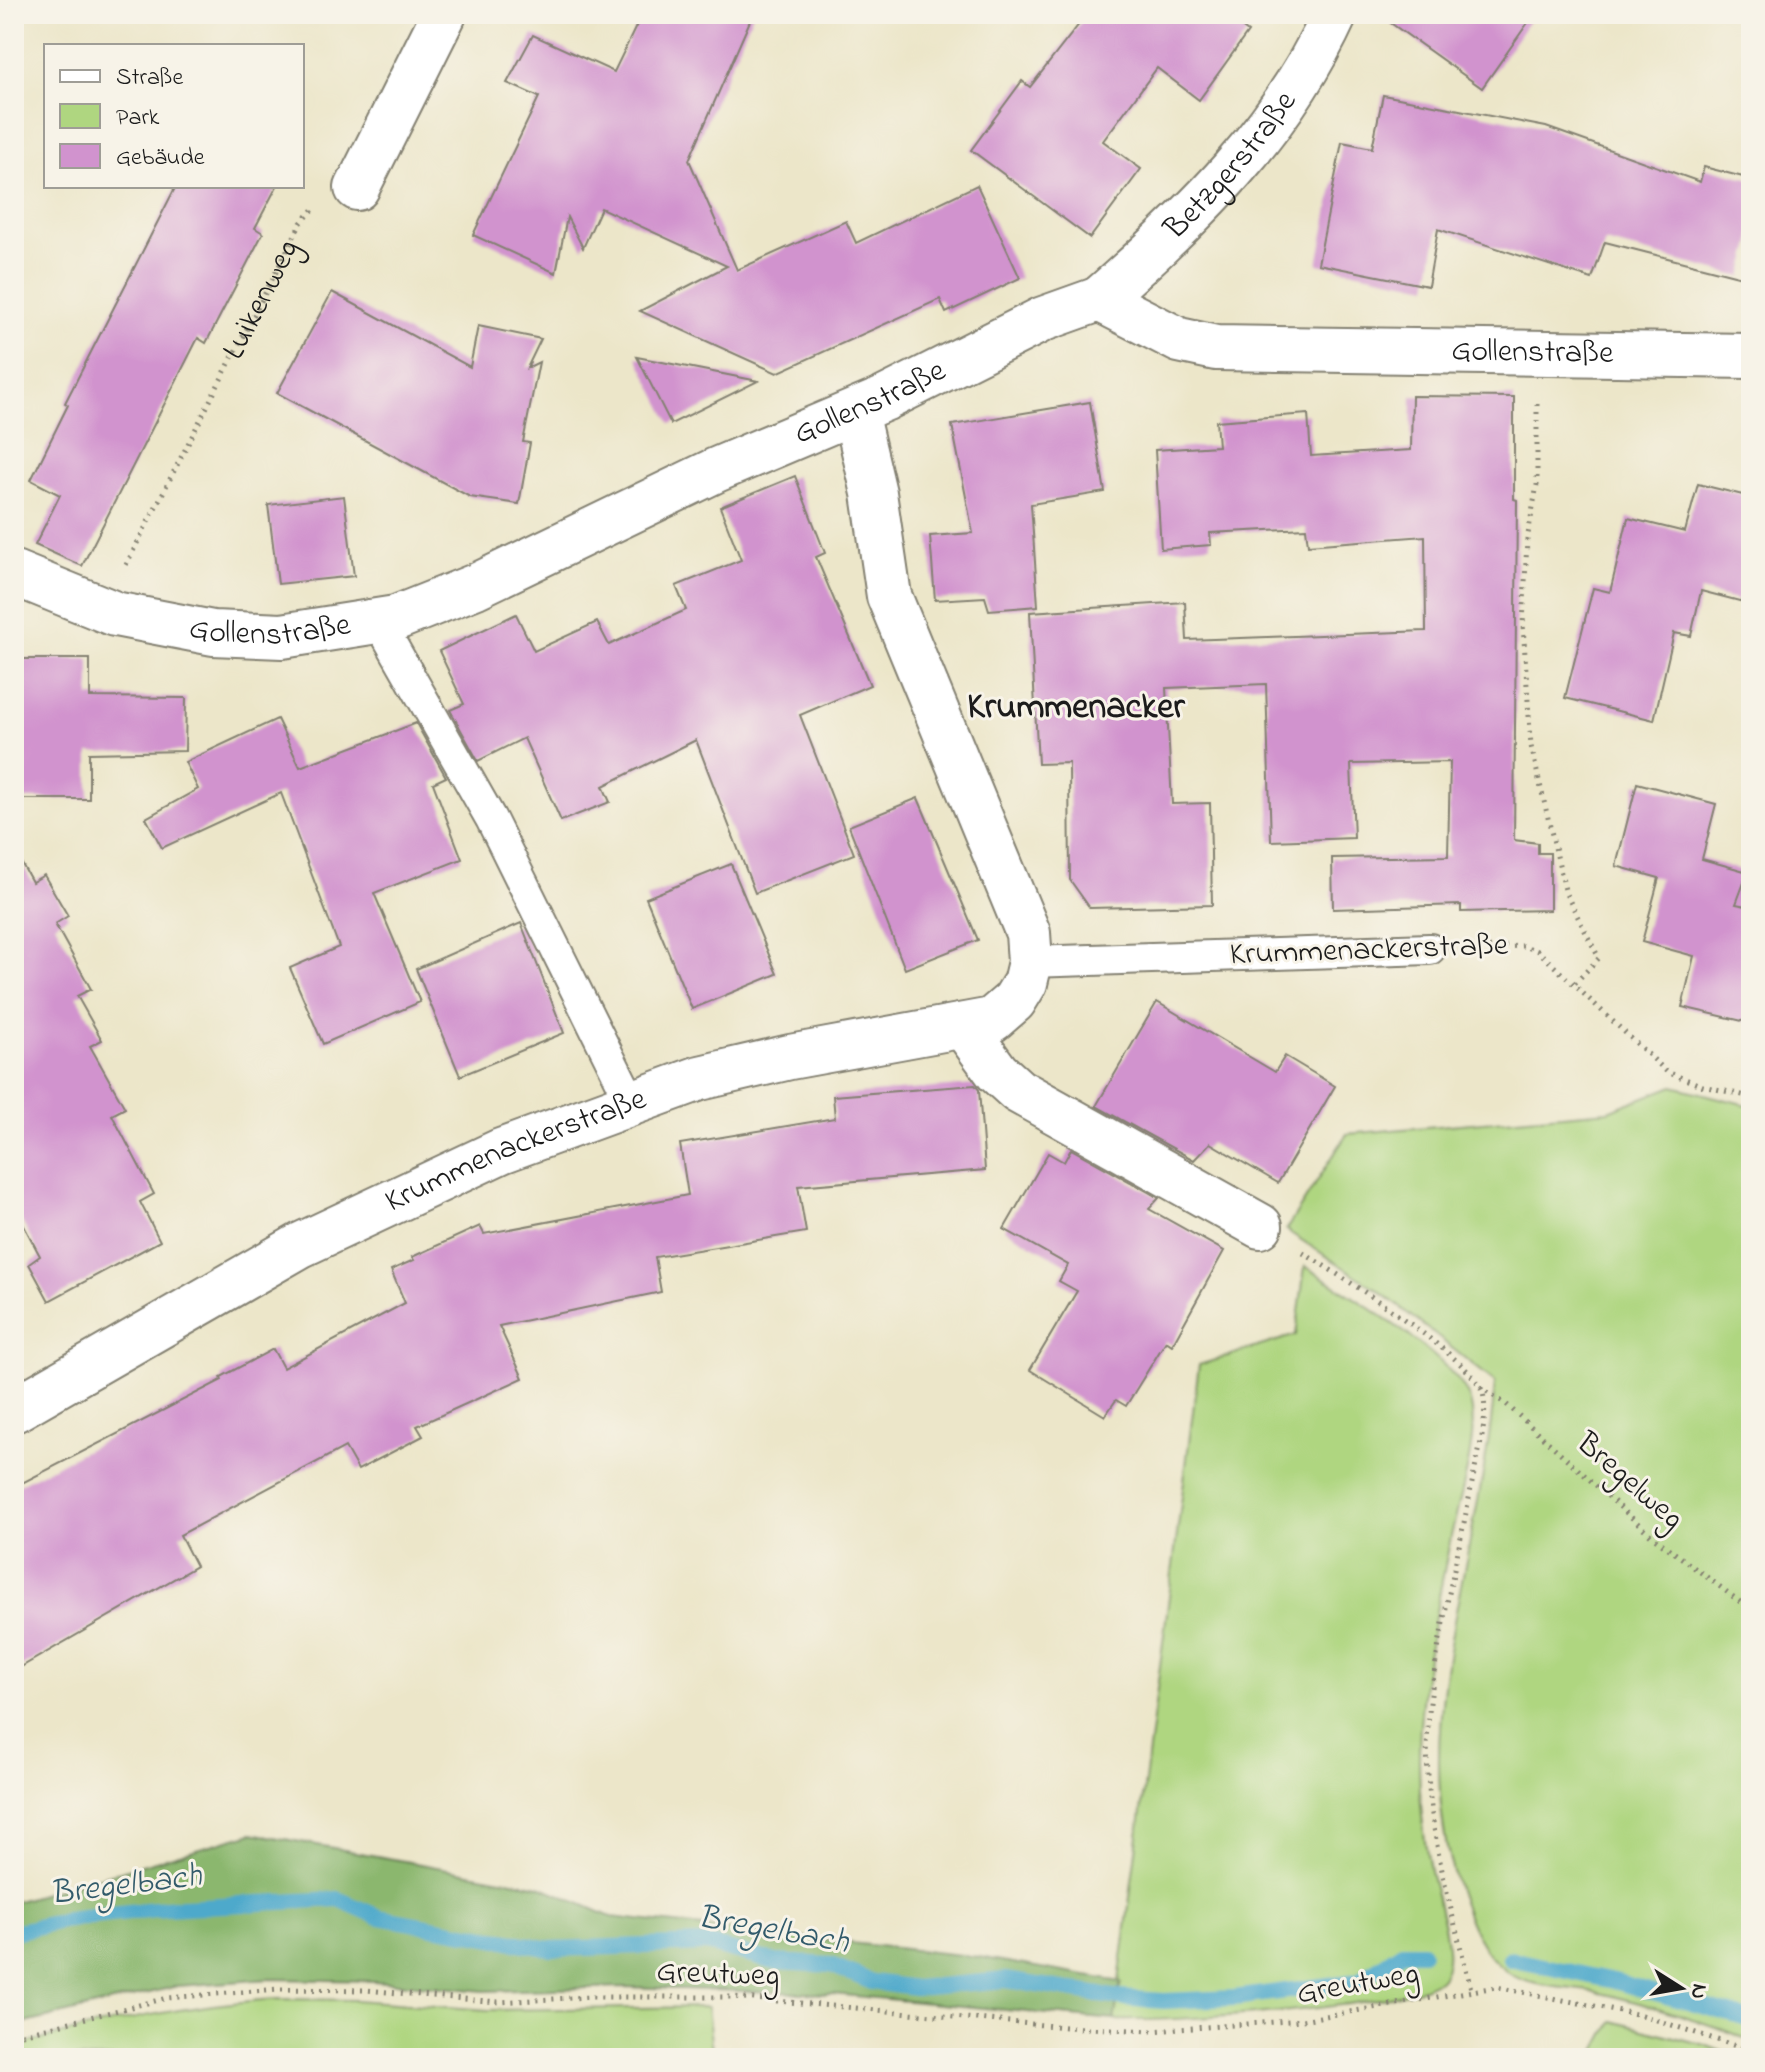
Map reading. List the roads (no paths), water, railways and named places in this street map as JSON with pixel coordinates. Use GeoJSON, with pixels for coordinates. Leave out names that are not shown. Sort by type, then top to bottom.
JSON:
{"type":"FeatureCollection","features":[{"type":"Feature","properties":{"kind":"street"},"geometry":{"type":"LineString","coordinates":[[357,188],[444,14]]}},
{"type":"Feature","properties":{"kind":"street","name":"Betzgerstraße"},"geometry":{"type":"LineString","coordinates":[[1099,299],[1184,223],[1263,135],[1296,90],[1335,14]]}},
{"type":"Feature","properties":{"kind":"street","name":"Gollenstraße"},"geometry":{"type":"LineString","coordinates":[[14,573],[102,610],[186,630],[256,636],[379,622],[434,605],[716,470],[855,412],[1043,319],[1099,299],[1179,340],[1216,348],[1751,356]]}},
{"type":"Feature","properties":{"kind":"street"},"geometry":{"type":"LineString","coordinates":[[855,412],[874,493],[889,596],[1022,918],[1030,942],[1030,962]]}},
{"type":"Feature","properties":{"kind":"street","name":"Krummenackerstraße"},"geometry":{"type":"LineString","coordinates":[[14,1410],[245,1275],[353,1218],[501,1151],[631,1101],[764,1062],[992,1020],[1007,1009],[1025,983],[1030,962]]}},
{"type":"Feature","properties":{"kind":"street"},"geometry":{"type":"LineString","coordinates":[[964,1027],[997,1072],[1018,1091],[1260,1226]]}},
{"type":"Feature","properties":{"kind":"lane"},"geometry":{"type":"LineString","coordinates":[[379,622],[491,819],[631,1101]]}},
{"type":"Feature","properties":{"kind":"lane","name":"Krummenackerstraße"},"geometry":{"type":"LineString","coordinates":[[1030,962],[1430,949]]}},
{"type":"Feature","properties":{"kind":"waterway","name":"Bregelbach"},"geometry":{"type":"LineString","coordinates":[[14,1932],[75,1918],[165,1908],[338,1899],[379,1917],[551,1949],[707,1944],[775,1962],[831,1965],[872,1982],[915,1988],[1006,1980],[1119,1998],[1164,2001],[1234,1998],[1359,1981],[1402,1952],[1422,1952]]}},
{"type":"Feature","properties":{"kind":"waterway","name":"Bregelbach"},"geometry":{"type":"LineString","coordinates":[[1510,1959],[1614,1981],[1751,2020]]}},
{"type":"Feature","properties":{"kind":"district","name":"Krummenacker"},"geometry":{"type":"Point","coordinates":[1076,708]}}]}
